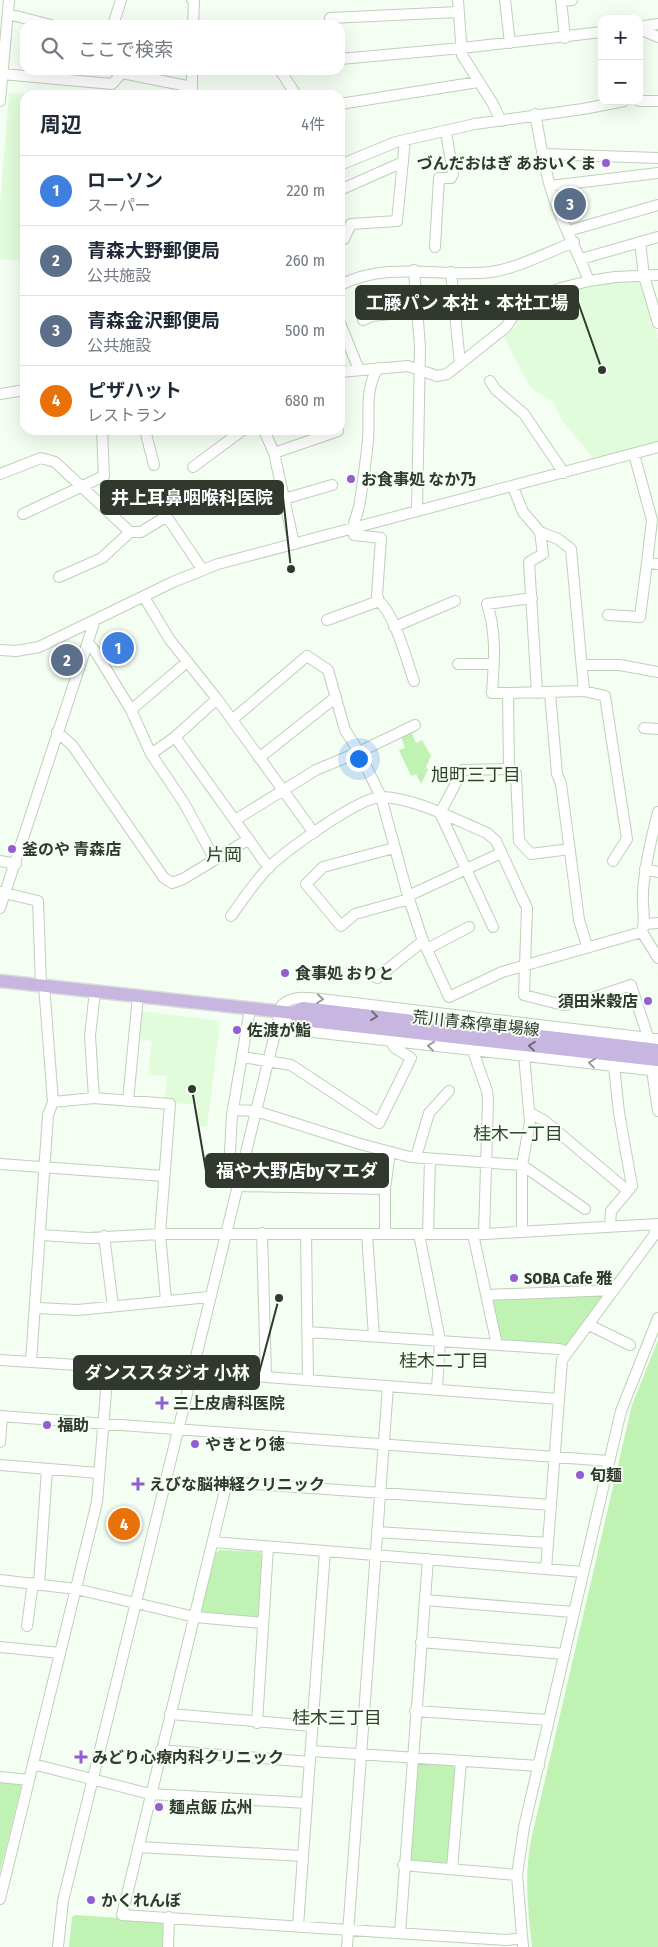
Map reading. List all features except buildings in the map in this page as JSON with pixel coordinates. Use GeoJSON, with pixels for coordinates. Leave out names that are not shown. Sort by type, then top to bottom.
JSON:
{"type":"FeatureCollection","features":[{"type":"Feature","properties":{"kind":"main road","name":"荒川青森停車場線"},"geometry":{"type":"LineString","coordinates":[[0,981],[279,1012],[293,1013],[303,1008],[615,1055],[656,1067]]}},
{"type":"Feature","properties":{"kind":"main road","name":"荒川青森停車場線"},"geometry":{"type":"LineString","coordinates":[[615,1055],[658,1050]]}},
{"type":"Feature","properties":{"kind":"street"},"geometry":{"type":"LineString","coordinates":[[115,20],[121,0]]}},
{"type":"Feature","properties":{"kind":"street"},"geometry":{"type":"LineString","coordinates":[[192,0],[194,1],[193,20]]}},
{"type":"Feature","properties":{"kind":"street"},"geometry":{"type":"LineString","coordinates":[[458,0],[462,55],[493,104],[501,121]]}},
{"type":"Feature","properties":{"kind":"street"},"geometry":{"type":"LineString","coordinates":[[505,0],[510,43]]}},
{"type":"Feature","properties":{"kind":"street"},"geometry":{"type":"LineString","coordinates":[[564,0],[565,38]]}},
{"type":"Feature","properties":{"kind":"street"},"geometry":{"type":"LineString","coordinates":[[0,101],[6,5],[40,20]]}},
{"type":"Feature","properties":{"kind":"street"},"geometry":{"type":"LineString","coordinates":[[330,18],[458,12]]}},
{"type":"Feature","properties":{"kind":"street"},"geometry":{"type":"LineString","coordinates":[[643,27],[658,24]]}},
{"type":"Feature","properties":{"kind":"street"},"geometry":{"type":"LineString","coordinates":[[643,30],[658,36]]}},
{"type":"Feature","properties":{"kind":"street"},"geometry":{"type":"LineString","coordinates":[[345,59],[565,38],[598,33]]}},
{"type":"Feature","properties":{"kind":"street"},"geometry":{"type":"LineString","coordinates":[[2,74],[112,84],[120,75]]}},
{"type":"Feature","properties":{"kind":"street"},"geometry":{"type":"LineString","coordinates":[[133,75],[188,90]]}},
{"type":"Feature","properties":{"kind":"street"},"geometry":{"type":"LineString","coordinates":[[192,75],[192,90]]}},
{"type":"Feature","properties":{"kind":"street"},"geometry":{"type":"LineString","coordinates":[[283,75],[293,90]]}},
{"type":"Feature","properties":{"kind":"street"},"geometry":{"type":"LineString","coordinates":[[345,103],[478,82]]}},
{"type":"Feature","properties":{"kind":"street"},"geometry":{"type":"LineString","coordinates":[[643,101],[658,101]]}},
{"type":"Feature","properties":{"kind":"street"},"geometry":{"type":"LineString","coordinates":[[345,159],[396,142],[475,124],[535,114],[583,110],[606,105]]}},
{"type":"Feature","properties":{"kind":"street"},"geometry":{"type":"LineString","coordinates":[[535,114],[550,186],[589,281]]}},
{"type":"Feature","properties":{"kind":"street"},"geometry":{"type":"LineString","coordinates":[[435,247],[439,178],[451,178],[453,174],[446,132]]}},
{"type":"Feature","properties":{"kind":"street"},"geometry":{"type":"LineString","coordinates":[[345,237],[351,224],[397,221],[405,140]]}},
{"type":"Feature","properties":{"kind":"street"},"geometry":{"type":"LineString","coordinates":[[542,154],[658,158]]}},
{"type":"Feature","properties":{"kind":"street"},"geometry":{"type":"LineString","coordinates":[[345,188],[403,162]]}},
{"type":"Feature","properties":{"kind":"street"},"geometry":{"type":"LineString","coordinates":[[550,186],[658,173]]}},
{"type":"Feature","properties":{"kind":"street"},"geometry":{"type":"LineString","coordinates":[[568,231],[658,205]]}},
{"type":"Feature","properties":{"kind":"street"},"geometry":{"type":"LineString","coordinates":[[581,259],[658,237]]}},
{"type":"Feature","properties":{"kind":"street"},"geometry":{"type":"LineString","coordinates":[[345,283],[372,273],[414,270],[492,272],[574,242]]}},
{"type":"Feature","properties":{"kind":"street"},"geometry":{"type":"LineString","coordinates":[[640,242],[644,276],[658,323]]}},
{"type":"Feature","properties":{"kind":"street"},"geometry":{"type":"LineString","coordinates":[[414,270],[420,347],[417,511]]}},
{"type":"Feature","properties":{"kind":"street"},"geometry":{"type":"LineString","coordinates":[[452,272],[460,364]]}},
{"type":"Feature","properties":{"kind":"street"},"geometry":{"type":"LineString","coordinates":[[345,371],[408,366],[419,368],[437,376],[447,374],[506,327],[515,313],[530,300],[561,288],[589,281],[615,277],[658,275]]}},
{"type":"Feature","properties":{"kind":"street"},"geometry":{"type":"LineString","coordinates":[[363,320],[372,316],[417,312]]}},
{"type":"Feature","properties":{"kind":"street"},"geometry":{"type":"LineString","coordinates":[[345,336],[358,370]]}},
{"type":"Feature","properties":{"kind":"street"},"geometry":{"type":"LineString","coordinates":[[378,368],[371,379],[368,391],[368,439],[360,505],[352,529],[354,535],[381,538],[377,595],[394,627],[414,681]]}},
{"type":"Feature","properties":{"kind":"street"},"geometry":{"type":"LineString","coordinates":[[490,380],[496,390],[524,414],[564,473]]}},
{"type":"Feature","properties":{"kind":"street"},"geometry":{"type":"LineString","coordinates":[[0,394],[20,391]]}},
{"type":"Feature","properties":{"kind":"street"},"geometry":{"type":"LineString","coordinates":[[23,514],[104,476],[102,435]]}},
{"type":"Feature","properties":{"kind":"street"},"geometry":{"type":"LineString","coordinates":[[146,435],[154,465]]}},
{"type":"Feature","properties":{"kind":"street"},"geometry":{"type":"LineString","coordinates":[[193,467],[237,435]]}},
{"type":"Feature","properties":{"kind":"street"},"geometry":{"type":"LineString","coordinates":[[266,435],[274,453],[294,544]]}},
{"type":"Feature","properties":{"kind":"street"},"geometry":{"type":"LineString","coordinates":[[274,453],[326,435]]}},
{"type":"Feature","properties":{"kind":"street"},"geometry":{"type":"LineString","coordinates":[[0,650],[16,651],[39,647],[202,569],[658,447]]}},
{"type":"Feature","properties":{"kind":"street"},"geometry":{"type":"LineString","coordinates":[[608,616],[640,617],[655,520],[634,454]]}},
{"type":"Feature","properties":{"kind":"street"},"geometry":{"type":"LineString","coordinates":[[0,474],[41,458],[47,458],[55,462],[130,532],[141,532],[164,518],[169,520],[202,569]]}},
{"type":"Feature","properties":{"kind":"street"},"geometry":{"type":"LineString","coordinates":[[284,499],[332,485]]}},
{"type":"Feature","properties":{"kind":"street"},"geometry":{"type":"LineString","coordinates":[[513,487],[523,512],[540,532],[558,538],[571,549],[584,691]]}},
{"type":"Feature","properties":{"kind":"street"},"geometry":{"type":"LineString","coordinates":[[59,577],[102,558],[130,532]]}},
{"type":"Feature","properties":{"kind":"street"},"geometry":{"type":"LineString","coordinates":[[536,693],[529,562],[543,554],[540,532]]}},
{"type":"Feature","properties":{"kind":"street"},"geometry":{"type":"LineString","coordinates":[[647,564],[658,564]]}},
{"type":"Feature","properties":{"kind":"street"},"geometry":{"type":"LineString","coordinates":[[144,597],[170,640],[218,699],[314,833]]}},
{"type":"Feature","properties":{"kind":"street"},"geometry":{"type":"LineString","coordinates":[[532,598],[487,604],[493,621],[494,664],[492,693],[584,691],[605,696],[627,839],[613,861]]}},
{"type":"Feature","properties":{"kind":"street"},"geometry":{"type":"LineString","coordinates":[[327,620],[379,601]]}},
{"type":"Feature","properties":{"kind":"street"},"geometry":{"type":"LineString","coordinates":[[394,627],[455,601]]}},
{"type":"Feature","properties":{"kind":"street"},"geometry":{"type":"LineString","coordinates":[[0,908],[3,892],[16,864],[57,732],[95,620]]}},
{"type":"Feature","properties":{"kind":"street"},"geometry":{"type":"LineString","coordinates":[[88,643],[96,651],[131,710],[151,754],[184,803],[215,860]]}},
{"type":"Feature","properties":{"kind":"street"},"geometry":{"type":"LineString","coordinates":[[232,720],[308,656],[328,670],[345,730],[359,752],[381,797],[409,898],[425,945],[449,997],[502,972],[658,923]]}},
{"type":"Feature","properties":{"kind":"street"},"geometry":{"type":"LineString","coordinates":[[131,710],[187,662]]}},
{"type":"Feature","properties":{"kind":"street"},"geometry":{"type":"LineString","coordinates":[[458,664],[494,664]]}},
{"type":"Feature","properties":{"kind":"street"},"geometry":{"type":"LineString","coordinates":[[582,665],[620,665],[658,672]]}},
{"type":"Feature","properties":{"kind":"street"},"geometry":{"type":"LineString","coordinates":[[508,693],[509,769]]}},
{"type":"Feature","properties":{"kind":"street"},"geometry":{"type":"LineString","coordinates":[[550,693],[557,774],[561,784],[579,920],[587,946]]}},
{"type":"Feature","properties":{"kind":"street"},"geometry":{"type":"LineString","coordinates":[[259,758],[336,697]]}},
{"type":"Feature","properties":{"kind":"street"},"geometry":{"type":"LineString","coordinates":[[151,754],[175,737],[218,699]]}},
{"type":"Feature","properties":{"kind":"street"},"geometry":{"type":"LineString","coordinates":[[235,820],[282,789],[316,770],[415,725]]}},
{"type":"Feature","properties":{"kind":"street"},"geometry":{"type":"LineString","coordinates":[[644,728],[658,729]]}},
{"type":"Feature","properties":{"kind":"street"},"geometry":{"type":"LineString","coordinates":[[57,732],[76,750],[164,878],[177,883],[249,839]]}},
{"type":"Feature","properties":{"kind":"street"},"geometry":{"type":"LineString","coordinates":[[175,737],[269,868]]}},
{"type":"Feature","properties":{"kind":"street"},"geometry":{"type":"LineString","coordinates":[[440,813],[463,770],[509,769],[516,774],[519,841],[531,854],[570,849]]}},
{"type":"Feature","properties":{"kind":"street"},"geometry":{"type":"LineString","coordinates":[[58,1947],[63,1901],[92,1778],[224,1233],[269,1061],[279,1012],[288,999],[320,999],[653,1038],[631,984],[577,1003],[563,1005],[524,995],[527,908],[492,836],[412,803],[381,797],[355,807],[314,833],[269,868],[231,916]]}},
{"type":"Feature","properties":{"kind":"street"},"geometry":{"type":"LineString","coordinates":[[658,812],[656,828],[645,869],[642,895],[643,928],[658,958]]}},
{"type":"Feature","properties":{"kind":"street"},"geometry":{"type":"LineString","coordinates":[[440,813],[493,927]]}},
{"type":"Feature","properties":{"kind":"street"},"geometry":{"type":"LineString","coordinates":[[394,848],[323,867],[306,884],[341,926],[355,914],[409,898],[501,853]]}},
{"type":"Feature","properties":{"kind":"street"},"geometry":{"type":"LineString","coordinates":[[0,861],[16,864]]}},
{"type":"Feature","properties":{"kind":"street"},"geometry":{"type":"LineString","coordinates":[[645,869],[658,872]]}},
{"type":"Feature","properties":{"kind":"street"},"geometry":{"type":"LineString","coordinates":[[3,892],[38,902],[53,1102],[48,1115],[37,1308],[31,1362]]}},
{"type":"Feature","properties":{"kind":"street"},"geometry":{"type":"LineString","coordinates":[[377,978],[425,945],[470,927]]}},
{"type":"Feature","properties":{"kind":"street"},"geometry":{"type":"LineString","coordinates":[[94,1098],[90,1036],[95,992]]}},
{"type":"Feature","properties":{"kind":"street"},"geometry":{"type":"LineString","coordinates":[[128,1101],[138,996]]}},
{"type":"Feature","properties":{"kind":"street"},"geometry":{"type":"LineString","coordinates":[[241,1170],[229,1170],[233,1110],[250,1009]]}},
{"type":"Feature","properties":{"kind":"street"},"geometry":{"type":"LineString","coordinates":[[279,1012],[289,1025],[304,1031],[390,1042],[524,1055],[615,1055],[619,1113],[632,1186],[611,1211],[610,1226]]}},
{"type":"Feature","properties":{"kind":"street"},"geometry":{"type":"LineString","coordinates":[[243,1057],[291,1065],[379,1122],[411,1058],[395,1048],[390,1042]]}},
{"type":"Feature","properties":{"kind":"street"},"geometry":{"type":"LineString","coordinates":[[473,1051],[487,1092],[486,1163],[479,1234],[487,1295],[497,1345]]}},
{"type":"Feature","properties":{"kind":"street"},"geometry":{"type":"LineString","coordinates":[[522,1232],[522,1165],[530,1113],[524,1055]]}},
{"type":"Feature","properties":{"kind":"street"},"geometry":{"type":"LineString","coordinates":[[656,1067],[658,1111]]}},
{"type":"Feature","properties":{"kind":"street"},"geometry":{"type":"LineString","coordinates":[[416,1157],[429,1112],[449,1091]]}},
{"type":"Feature","properties":{"kind":"street"},"geometry":{"type":"LineString","coordinates":[[53,1102],[94,1098],[170,1104],[160,1234],[166,1300]]}},
{"type":"Feature","properties":{"kind":"street"},"geometry":{"type":"LineString","coordinates":[[233,1110],[256,1111],[390,1152],[416,1157],[522,1165],[585,1209]]}},
{"type":"Feature","properties":{"kind":"street"},"geometry":{"type":"LineString","coordinates":[[530,1113],[545,1121],[628,1191]]}},
{"type":"Feature","properties":{"kind":"street"},"geometry":{"type":"LineString","coordinates":[[385,1234],[385,1188],[390,1152]]}},
{"type":"Feature","properties":{"kind":"street"},"geometry":{"type":"LineString","coordinates":[[430,1159],[423,1234],[440,1340],[437,1389]]}},
{"type":"Feature","properties":{"kind":"street"},"geometry":{"type":"LineString","coordinates":[[0,1164],[164,1176]]}},
{"type":"Feature","properties":{"kind":"street"},"geometry":{"type":"LineString","coordinates":[[237,1186],[385,1188]]}},
{"type":"Feature","properties":{"kind":"street"},"geometry":{"type":"LineString","coordinates":[[41,1235],[104,1236],[224,1233],[479,1234],[656,1224],[656,1234],[562,1360],[546,1569]]}},
{"type":"Feature","properties":{"kind":"street"},"geometry":{"type":"LineString","coordinates":[[262,1233],[266,1377]]}},
{"type":"Feature","properties":{"kind":"street"},"geometry":{"type":"LineString","coordinates":[[306,1234],[308,1380]]}},
{"type":"Feature","properties":{"kind":"street"},"geometry":{"type":"LineString","coordinates":[[367,1234],[374,1336]]}},
{"type":"Feature","properties":{"kind":"street"},"geometry":{"type":"LineString","coordinates":[[104,1236],[113,1306]]}},
{"type":"Feature","properties":{"kind":"street"},"geometry":{"type":"LineString","coordinates":[[487,1295],[614,1290]]}},
{"type":"Feature","properties":{"kind":"street"},"geometry":{"type":"LineString","coordinates":[[37,1308],[78,1310],[209,1297]]}},
{"type":"Feature","properties":{"kind":"street"},"geometry":{"type":"LineString","coordinates":[[551,1504],[228,1482],[150,1794],[122,1915],[507,1940],[523,1943],[517,1875],[520,1850],[609,1461],[631,1381],[658,1318]]}},
{"type":"Feature","properties":{"kind":"street"},"geometry":{"type":"LineString","coordinates":[[589,1326],[630,1344]]}},
{"type":"Feature","properties":{"kind":"street"},"geometry":{"type":"LineString","coordinates":[[308,1332],[559,1349],[568,1352]]}},
{"type":"Feature","properties":{"kind":"street"},"geometry":{"type":"LineString","coordinates":[[0,1360],[108,1366],[98,1502],[0,1899]]}},
{"type":"Feature","properties":{"kind":"street"},"geometry":{"type":"LineString","coordinates":[[191,1373],[559,1399]]}},
{"type":"Feature","properties":{"kind":"street"},"geometry":{"type":"LineString","coordinates":[[347,1947],[388,1386]]}},
{"type":"Feature","properties":{"kind":"street"},"geometry":{"type":"LineString","coordinates":[[0,1442],[1,1416],[609,1461]]}},
{"type":"Feature","properties":{"kind":"street"},"geometry":{"type":"LineString","coordinates":[[0,1465],[100,1472]]}},
{"type":"Feature","properties":{"kind":"street"},"geometry":{"type":"LineString","coordinates":[[27,1626],[36,1584],[47,1469]]}},
{"type":"Feature","properties":{"kind":"street"},"geometry":{"type":"LineString","coordinates":[[377,1532],[548,1543]]}},
{"type":"Feature","properties":{"kind":"street"},"geometry":{"type":"LineString","coordinates":[[213,1542],[583,1572]]}},
{"type":"Feature","properties":{"kind":"street"},"geometry":{"type":"LineString","coordinates":[[257,1723],[268,1547]]}},
{"type":"Feature","properties":{"kind":"street"},"geometry":{"type":"LineString","coordinates":[[298,1926],[325,1551]]}},
{"type":"Feature","properties":{"kind":"street"},"geometry":{"type":"LineString","coordinates":[[400,1934],[411,1758],[428,1560]]}},
{"type":"Feature","properties":{"kind":"street"},"geometry":{"type":"LineString","coordinates":[[0,1580],[76,1589],[195,1617],[263,1623]]}},
{"type":"Feature","properties":{"kind":"street"},"geometry":{"type":"LineString","coordinates":[[425,1600],[574,1612]]}},
{"type":"Feature","properties":{"kind":"street"},"geometry":{"type":"LineString","coordinates":[[422,1642],[564,1654]]}},
{"type":"Feature","properties":{"kind":"street"},"geometry":{"type":"LineString","coordinates":[[0,1647],[60,1654]]}},
{"type":"Feature","properties":{"kind":"street"},"geometry":{"type":"LineString","coordinates":[[416,1711],[549,1720]]}},
{"type":"Feature","properties":{"kind":"street"},"geometry":{"type":"LineString","coordinates":[[170,1714],[257,1723],[312,1726]]}},
{"type":"Feature","properties":{"kind":"street"},"geometry":{"type":"LineString","coordinates":[[161,1750],[310,1756],[361,1754],[539,1766]]}},
{"type":"Feature","properties":{"kind":"street"},"geometry":{"type":"LineString","coordinates":[[452,1869],[461,1761]]}},
{"type":"Feature","properties":{"kind":"street"},"geometry":{"type":"LineString","coordinates":[[33,1764],[150,1794],[226,1800],[307,1803]]}},
{"type":"Feature","properties":{"kind":"street"},"geometry":{"type":"LineString","coordinates":[[0,1777],[29,1780]]}},
{"type":"Feature","properties":{"kind":"street"},"geometry":{"type":"LineString","coordinates":[[138,1847],[303,1856]]}},
{"type":"Feature","properties":{"kind":"street"},"geometry":{"type":"LineString","coordinates":[[404,1865],[517,1875]]}},
{"type":"Feature","properties":{"kind":"street"},"geometry":{"type":"LineString","coordinates":[[168,1947],[169,1917]]}},
{"type":"Feature","properties":{"kind":"shaded area"},"geometry":{"type":"Polygon","coordinates":[[[9,93],[20,94],[20,261],[0,259],[0,205],[9,93]]]}},
{"type":"Feature","properties":{"kind":"shaded area"},"geometry":{"type":"Polygon","coordinates":[[[618,279],[642,279],[655,322],[658,340],[658,442],[594,459],[561,419],[554,403],[530,387],[504,337],[516,326],[515,319],[535,301],[563,291],[618,279]]]}},
{"type":"Feature","properties":{"kind":"shaded area"},"geometry":{"type":"Polygon","coordinates":[[[142,1011],[220,1021],[207,1127],[197,1126],[198,1105],[174,1103],[174,1100],[165,1099],[167,1076],[148,1075],[152,1041],[136,1039],[139,1013],[142,1011]]]}},
{"type":"Feature","properties":{"kind":"green space"},"geometry":{"type":"Polygon","coordinates":[[[412,733],[416,743],[422,740],[431,756],[426,767],[428,770],[421,784],[416,774],[411,776],[399,750],[405,748],[401,737],[412,733]]]}},
{"type":"Feature","properties":{"kind":"green space"},"geometry":{"type":"Polygon","coordinates":[[[600,1294],[602,1299],[566,1345],[503,1342],[500,1338],[491,1300],[494,1298],[600,1294]]]}},
{"type":"Feature","properties":{"kind":"green space"},"geometry":{"type":"Polygon","coordinates":[[[658,1340],[658,1947],[532,1947],[527,1880],[531,1840],[632,1405],[658,1340]]]}},
{"type":"Feature","properties":{"kind":"green space"},"geometry":{"type":"Polygon","coordinates":[[[220,1550],[260,1552],[263,1557],[259,1616],[256,1619],[204,1615],[201,1610],[215,1553],[220,1550]]]}},
{"type":"Feature","properties":{"kind":"green space"},"geometry":{"type":"Polygon","coordinates":[[[420,1762],[452,1764],[455,1768],[449,1861],[446,1865],[412,1862],[410,1858],[417,1766],[420,1762]]]}},
{"type":"Feature","properties":{"kind":"green space"},"geometry":{"type":"Polygon","coordinates":[[[0,1782],[22,1784],[0,1872],[0,1782]]]}},
{"type":"Feature","properties":{"kind":"green space"},"geometry":{"type":"Polygon","coordinates":[[[75,1915],[165,1921],[164,1947],[69,1947],[72,1917],[75,1915]]]}},
{"type":"Feature","properties":{"kind":"place","name":"づんだおはぎ あおいくま"},"geometry":{"type":"Point","coordinates":[606,163]}},
{"type":"Feature","properties":{"kind":"place","name":"青森金沢郵便局"},"geometry":{"type":"Point","coordinates":[570,204]}},
{"type":"Feature","properties":{"kind":"place","name":"工藤パン 本社・本社工場"},"geometry":{"type":"Point","coordinates":[602,370]}},
{"type":"Feature","properties":{"kind":"place","name":"お食事処 なか乃"},"geometry":{"type":"Point","coordinates":[351,479]}},
{"type":"Feature","properties":{"kind":"place","name":"井上耳鼻咽喉科医院"},"geometry":{"type":"Point","coordinates":[291,569]}},
{"type":"Feature","properties":{"kind":"place","name":"ローソン"},"geometry":{"type":"Point","coordinates":[118,648]}},
{"type":"Feature","properties":{"kind":"place","name":"青森大野郵便局"},"geometry":{"type":"Point","coordinates":[67,660]}},
{"type":"Feature","properties":{"kind":"place","name":"釜のや 青森店"},"geometry":{"type":"Point","coordinates":[12,849]}},
{"type":"Feature","properties":{"kind":"place","name":"食事処 おりと"},"geometry":{"type":"Point","coordinates":[285,973]}},
{"type":"Feature","properties":{"kind":"place","name":"須田米穀店"},"geometry":{"type":"Point","coordinates":[648,1001]}},
{"type":"Feature","properties":{"kind":"place","name":"佐渡が鮨"},"geometry":{"type":"Point","coordinates":[237,1030]}},
{"type":"Feature","properties":{"kind":"place","name":"福や大野店byマエダ"},"geometry":{"type":"Point","coordinates":[192,1089]}},
{"type":"Feature","properties":{"kind":"place","name":"SOBA Cafe 雅"},"geometry":{"type":"Point","coordinates":[514,1278]}},
{"type":"Feature","properties":{"kind":"place","name":"ダンススタジオ 小林"},"geometry":{"type":"Point","coordinates":[279,1298]}},
{"type":"Feature","properties":{"kind":"place","name":"三上皮膚科医院"},"geometry":{"type":"Point","coordinates":[162,1403]}},
{"type":"Feature","properties":{"kind":"place","name":"福助"},"geometry":{"type":"Point","coordinates":[47,1425]}},
{"type":"Feature","properties":{"kind":"place","name":"やきとり徳"},"geometry":{"type":"Point","coordinates":[195,1444]}},
{"type":"Feature","properties":{"kind":"place","name":"旬麺"},"geometry":{"type":"Point","coordinates":[580,1475]}},
{"type":"Feature","properties":{"kind":"place","name":"えびな脳神経クリニック"},"geometry":{"type":"Point","coordinates":[138,1484]}},
{"type":"Feature","properties":{"kind":"place","name":"ピザハット"},"geometry":{"type":"Point","coordinates":[124,1524]}},
{"type":"Feature","properties":{"kind":"place","name":"みどり心療内科クリニック"},"geometry":{"type":"Point","coordinates":[81,1757]}},
{"type":"Feature","properties":{"kind":"place","name":"麺点飯 広州"},"geometry":{"type":"Point","coordinates":[159,1807]}},
{"type":"Feature","properties":{"kind":"place","name":"かくれんぼ"},"geometry":{"type":"Point","coordinates":[91,1900]}},
{"type":"Feature","properties":{"kind":"district","name":"旭町三丁目"},"geometry":{"type":"Point","coordinates":[476,775]}},
{"type":"Feature","properties":{"kind":"district","name":"片岡"},"geometry":{"type":"Point","coordinates":[224,855]}},
{"type":"Feature","properties":{"kind":"district","name":"桂木一丁目"},"geometry":{"type":"Point","coordinates":[518,1134]}},
{"type":"Feature","properties":{"kind":"district","name":"桂木二丁目"},"geometry":{"type":"Point","coordinates":[444,1361]}},
{"type":"Feature","properties":{"kind":"district","name":"桂木三丁目"},"geometry":{"type":"Point","coordinates":[337,1718]}}]}
